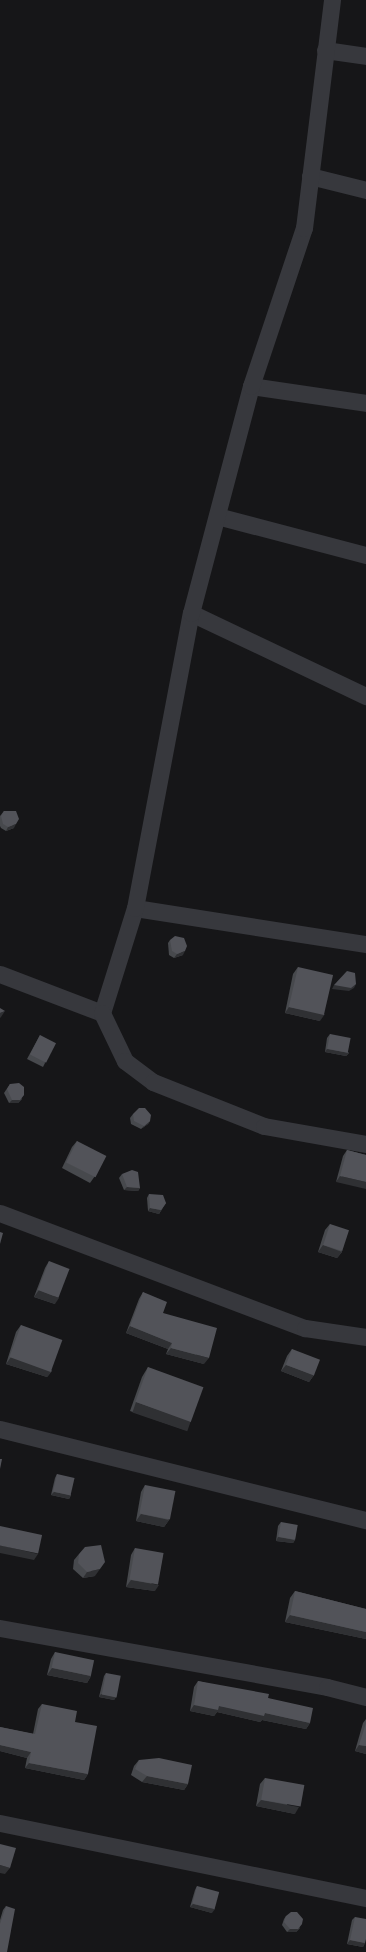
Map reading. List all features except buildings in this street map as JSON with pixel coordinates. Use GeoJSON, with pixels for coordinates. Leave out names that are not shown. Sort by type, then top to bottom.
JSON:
{"type":"FeatureCollection","features":[{"type":"Feature","properties":{"kind":"street"},"geometry":{"type":"LineString","coordinates":[[332,0],[304,228],[251,386],[191,613],[135,908],[102,1013],[125,1061],[153,1082],[264,1126],[366,1144]]}},
{"type":"Feature","properties":{"kind":"street"},"geometry":{"type":"LineString","coordinates":[[325,50],[366,56]]}},
{"type":"Feature","properties":{"kind":"street"},"geometry":{"type":"LineString","coordinates":[[310,176],[366,190]]}},
{"type":"Feature","properties":{"kind":"street"},"geometry":{"type":"LineString","coordinates":[[251,386],[366,403]]}},
{"type":"Feature","properties":{"kind":"street"},"geometry":{"type":"LineString","coordinates":[[217,516],[366,555]]}},
{"type":"Feature","properties":{"kind":"street"},"geometry":{"type":"LineString","coordinates":[[191,613],[366,696]]}},
{"type":"Feature","properties":{"kind":"street"},"geometry":{"type":"LineString","coordinates":[[135,908],[366,944]]}},
{"type":"Feature","properties":{"kind":"street"},"geometry":{"type":"LineString","coordinates":[[0,974],[102,1013]]}},
{"type":"Feature","properties":{"kind":"street"},"geometry":{"type":"LineString","coordinates":[[0,1214],[305,1328],[366,1337]]}},
{"type":"Feature","properties":{"kind":"street"},"geometry":{"type":"LineString","coordinates":[[0,1429],[366,1520]]}},
{"type":"Feature","properties":{"kind":"street"},"geometry":{"type":"LineString","coordinates":[[0,1628],[326,1686],[366,1697]]}},
{"type":"Feature","properties":{"kind":"street"},"geometry":{"type":"LineString","coordinates":[[0,1823],[366,1898]]}}]}
